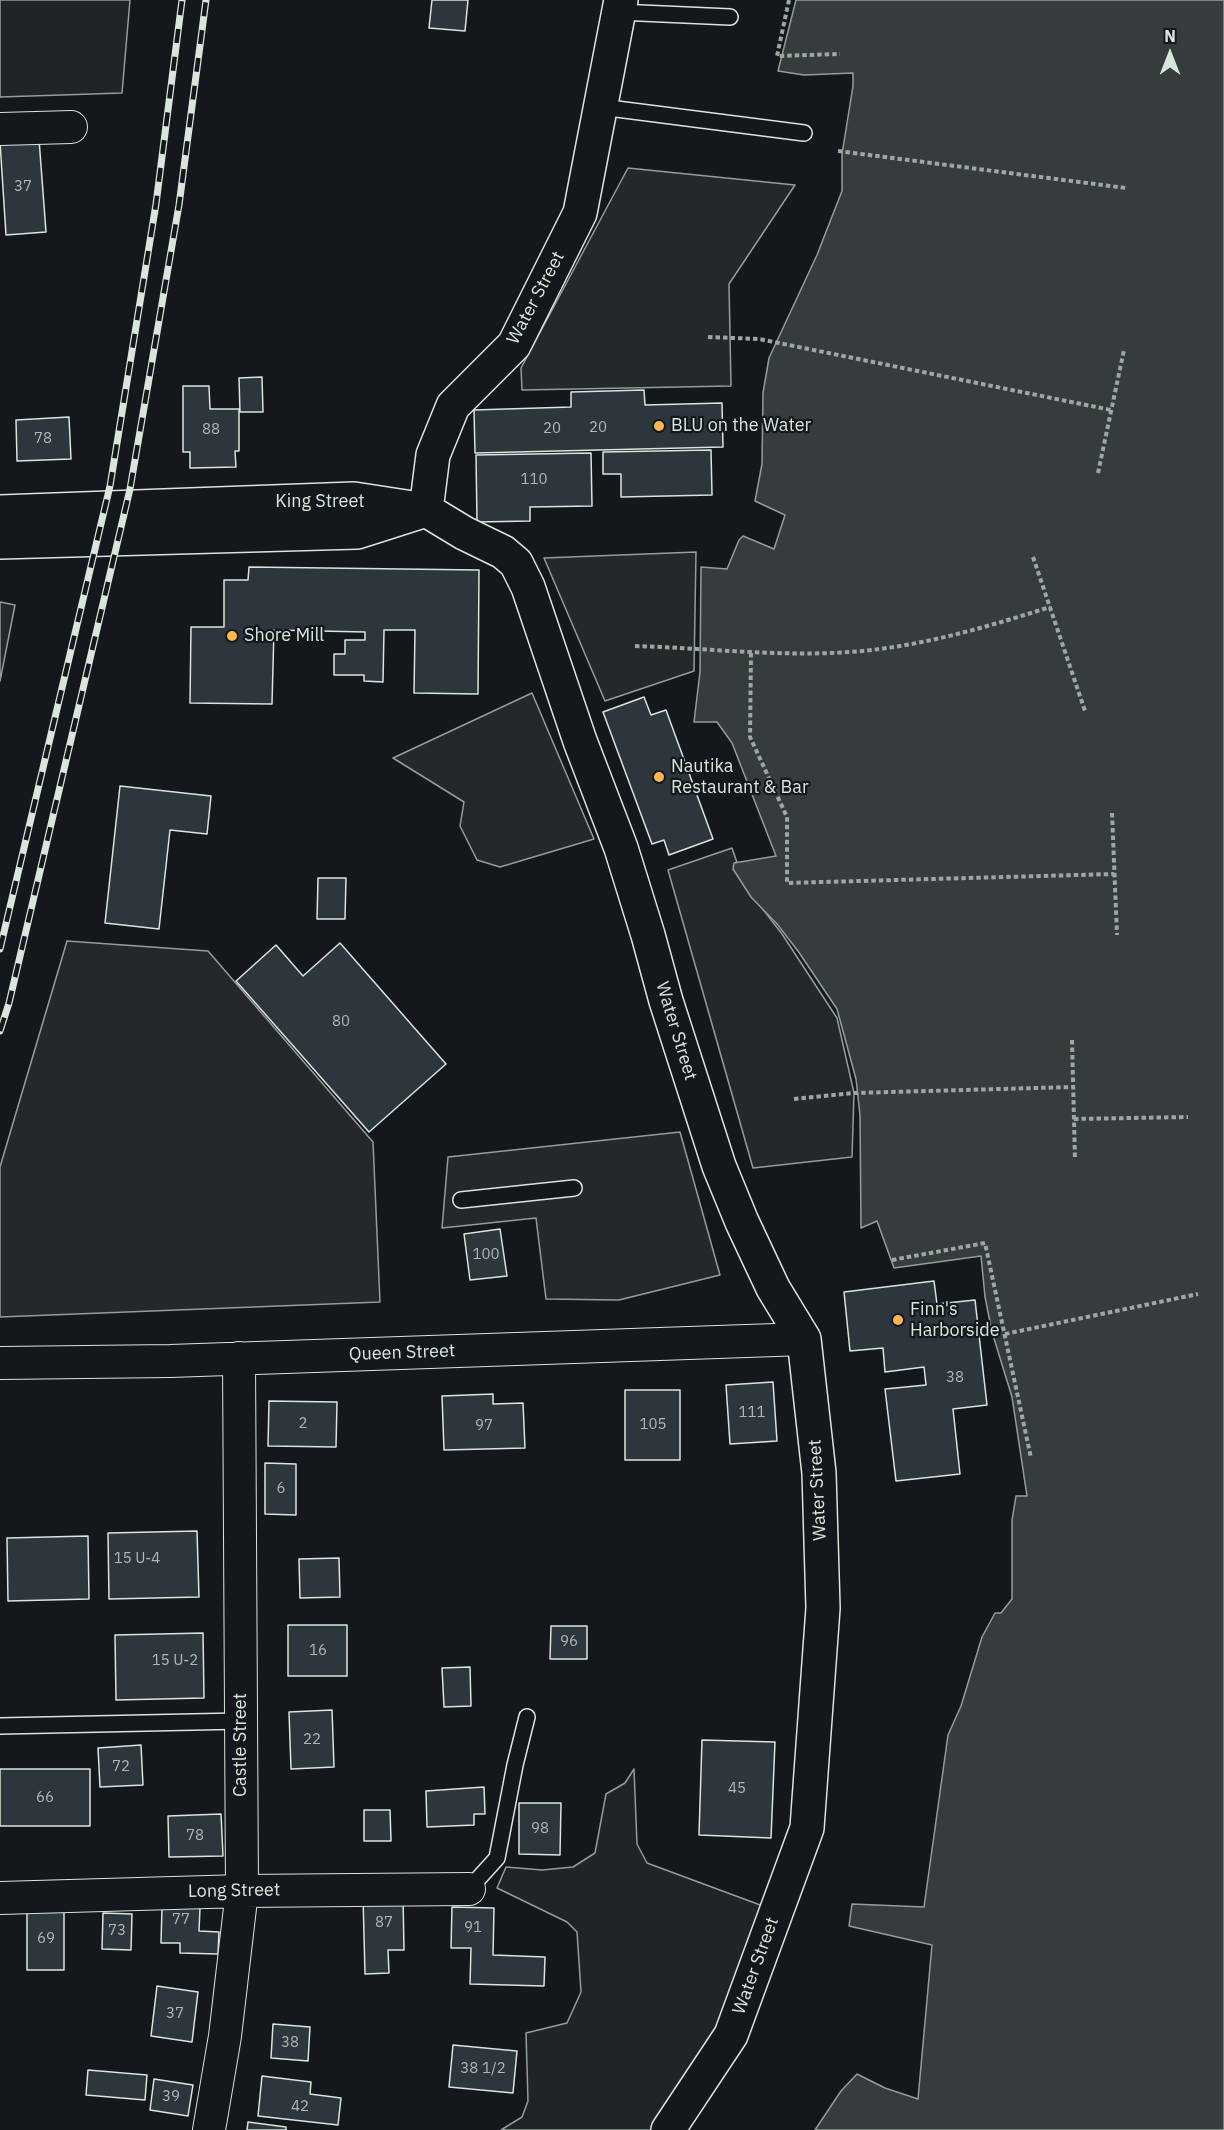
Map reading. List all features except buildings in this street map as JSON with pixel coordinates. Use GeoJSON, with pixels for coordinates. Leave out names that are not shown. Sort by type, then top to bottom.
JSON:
{"type":"FeatureCollection","features":[{"type":"Feature","properties":{"kind":"street","name":"Water Street"},"geometry":{"type":"LineString","coordinates":[[620,6],[580,213],[514,345],[453,406],[433,455],[426,510],[464,533],[503,552],[516,562],[528,587],[580,741],[621,848],[666,1001],[719,1166],[772,1288],[804,1339],[819,1473],[823,1608],[807,1828],[731,2035],[668,2130]]}},
{"type":"Feature","properties":{"kind":"street"},"geometry":{"type":"LineString","coordinates":[[0,129],[71,127]]}},
{"type":"Feature","properties":{"kind":"street","name":"King Street"},"geometry":{"type":"LineString","coordinates":[[0,512],[354,499],[426,510]]}},
{"type":"Feature","properties":{"kind":"street","name":"King Street"},"geometry":{"type":"LineString","coordinates":[[0,542],[357,532],[426,510]]}},
{"type":"Feature","properties":{"kind":"street","name":"Queen Street"},"geometry":{"type":"LineString","coordinates":[[0,1363],[239,1358],[804,1339]]}},
{"type":"Feature","properties":{"kind":"street","name":"Castle Street"},"geometry":{"type":"LineString","coordinates":[[209,2130],[225,2036],[242,1890],[239,1358]]}},
{"type":"Feature","properties":{"kind":"street","name":"Long Street"},"geometry":{"type":"LineString","coordinates":[[0,1898],[242,1890],[469,1889]]}},
{"type":"Feature","properties":{"kind":"lane"},"geometry":{"type":"LineString","coordinates":[[620,6],[730,16]]}},
{"type":"Feature","properties":{"kind":"lane"},"geometry":{"type":"LineString","coordinates":[[601,107],[804,132]]}},
{"type":"Feature","properties":{"kind":"lane"},"geometry":{"type":"LineString","coordinates":[[461,1200],[574,1188]]}},
{"type":"Feature","properties":{"kind":"lane"},"geometry":{"type":"LineString","coordinates":[[469,1889],[497,1858],[527,1717]]}},
{"type":"Feature","properties":{"kind":"lane"},"geometry":{"type":"LineString","coordinates":[[0,1726],[241,1721]]}},
{"type":"Feature","properties":{"kind":"path"},"geometry":{"type":"LineString","coordinates":[[789,0],[777,56],[840,54]]}},
{"type":"Feature","properties":{"kind":"path"},"geometry":{"type":"LineString","coordinates":[[838,151],[1126,188]]}},
{"type":"Feature","properties":{"kind":"path"},"geometry":{"type":"LineString","coordinates":[[708,338],[759,339],[1111,410]]}},
{"type":"Feature","properties":{"kind":"path"},"geometry":{"type":"LineString","coordinates":[[1098,473],[1124,350]]}},
{"type":"Feature","properties":{"kind":"path"},"geometry":{"type":"LineString","coordinates":[[1033,557],[1085,711]]}},
{"type":"Feature","properties":{"kind":"path"},"geometry":{"type":"LineString","coordinates":[[635,646],[807,654],[894,648],[976,630],[1050,607]]}},
{"type":"Feature","properties":{"kind":"path"},"geometry":{"type":"LineString","coordinates":[[752,653],[750,736],[787,818],[787,884],[1114,874]]}},
{"type":"Feature","properties":{"kind":"path"},"geometry":{"type":"LineString","coordinates":[[1112,813],[1117,935]]}},
{"type":"Feature","properties":{"kind":"path"},"geometry":{"type":"LineString","coordinates":[[1072,1040],[1075,1160]]}},
{"type":"Feature","properties":{"kind":"path"},"geometry":{"type":"LineString","coordinates":[[794,1099],[854,1093],[1073,1087]]}},
{"type":"Feature","properties":{"kind":"path"},"geometry":{"type":"LineString","coordinates":[[1074,1119],[1188,1117]]}},
{"type":"Feature","properties":{"kind":"path"},"geometry":{"type":"LineString","coordinates":[[892,1260],[985,1243],[1031,1458]]}},
{"type":"Feature","properties":{"kind":"path"},"geometry":{"type":"LineString","coordinates":[[1005,1334],[1198,1294]]}},
{"type":"Feature","properties":{"kind":"shaded area"},"geometry":{"type":"Polygon","coordinates":[[[0,0],[130,0],[122,93],[0,97],[0,0]]]}},
{"type":"Feature","properties":{"kind":"shaded area"},"geometry":{"type":"Polygon","coordinates":[[[796,0],[1224,0],[1224,2130],[815,2130],[841,2091],[857,2074],[885,2088],[918,2099],[932,1945],[849,1926],[852,1904],[924,1907],[948,1735],[961,1706],[982,1637],[995,1613],[1001,1613],[1012,1599],[1012,1520],[1016,1496],[1027,1496],[1012,1397],[992,1332],[985,1297],[981,1256],[894,1268],[877,1221],[861,1228],[860,1115],[856,1079],[837,1009],[798,951],[777,924],[751,897],[733,869],[734,863],[776,856],[732,743],[717,722],[694,722],[700,672],[701,567],[727,569],[739,540],[743,536],[774,549],[785,515],[755,501],[762,464],[763,393],[769,358],[817,255],[842,191],[842,154],[853,73],[804,75],[778,71],[796,0]]]}},
{"type":"Feature","properties":{"kind":"shaded area"},"geometry":{"type":"Polygon","coordinates":[[[628,168],[795,185],[729,284],[731,386],[522,390],[521,368],[628,168]]]}},
{"type":"Feature","properties":{"kind":"shaded area"},"geometry":{"type":"Polygon","coordinates":[[[696,552],[694,671],[605,701],[544,558],[696,552]]]}},
{"type":"Feature","properties":{"kind":"shaded area"},"geometry":{"type":"Polygon","coordinates":[[[0,602],[15,605],[0,681],[0,602]]]}},
{"type":"Feature","properties":{"kind":"shaded area"},"geometry":{"type":"Polygon","coordinates":[[[532,693],[594,839],[500,867],[477,860],[460,826],[464,802],[393,758],[532,693]]]}},
{"type":"Feature","properties":{"kind":"shaded area"},"geometry":{"type":"Polygon","coordinates":[[[732,848],[745,886],[782,934],[837,1018],[854,1093],[852,1157],[753,1168],[668,870],[732,848]]]}},
{"type":"Feature","properties":{"kind":"shaded area"},"geometry":{"type":"Polygon","coordinates":[[[67,941],[208,951],[373,1142],[380,1302],[0,1317],[0,1167],[67,941]]]}},
{"type":"Feature","properties":{"kind":"shaded area"},"geometry":{"type":"Polygon","coordinates":[[[680,1132],[720,1275],[619,1300],[546,1299],[536,1218],[442,1228],[448,1157],[680,1132]]]}},
{"type":"Feature","properties":{"kind":"shaded area"},"geometry":{"type":"Polygon","coordinates":[[[634,1769],[637,1844],[647,1863],[771,1909],[769,1921],[668,2130],[501,2130],[522,2117],[528,2101],[526,2033],[567,2023],[581,1992],[577,1932],[567,1922],[497,1888],[506,1867],[542,1870],[573,1867],[595,1853],[606,1794],[625,1783],[634,1769]]]}},
{"type":"Feature","properties":{"kind":"railway"},"geometry":{"type":"LineString","coordinates":[[0,949],[110,486],[156,204],[182,0]]}},
{"type":"Feature","properties":{"kind":"railway"},"geometry":{"type":"LineString","coordinates":[[0,1031],[9,1003],[130,489],[179,205],[206,0]]}},
{"type":"Feature","properties":{"kind":"place","name":"BLU on the Water"},"geometry":{"type":"Point","coordinates":[659,426]}},
{"type":"Feature","properties":{"kind":"place","name":"Shore Mill"},"geometry":{"type":"Point","coordinates":[232,636]}},
{"type":"Feature","properties":{"kind":"place","name":"Nautika Restaurant & Bar"},"geometry":{"type":"Point","coordinates":[659,777]}},
{"type":"Feature","properties":{"kind":"place","name":"Finn's Harborside"},"geometry":{"type":"Point","coordinates":[898,1320]}}]}
